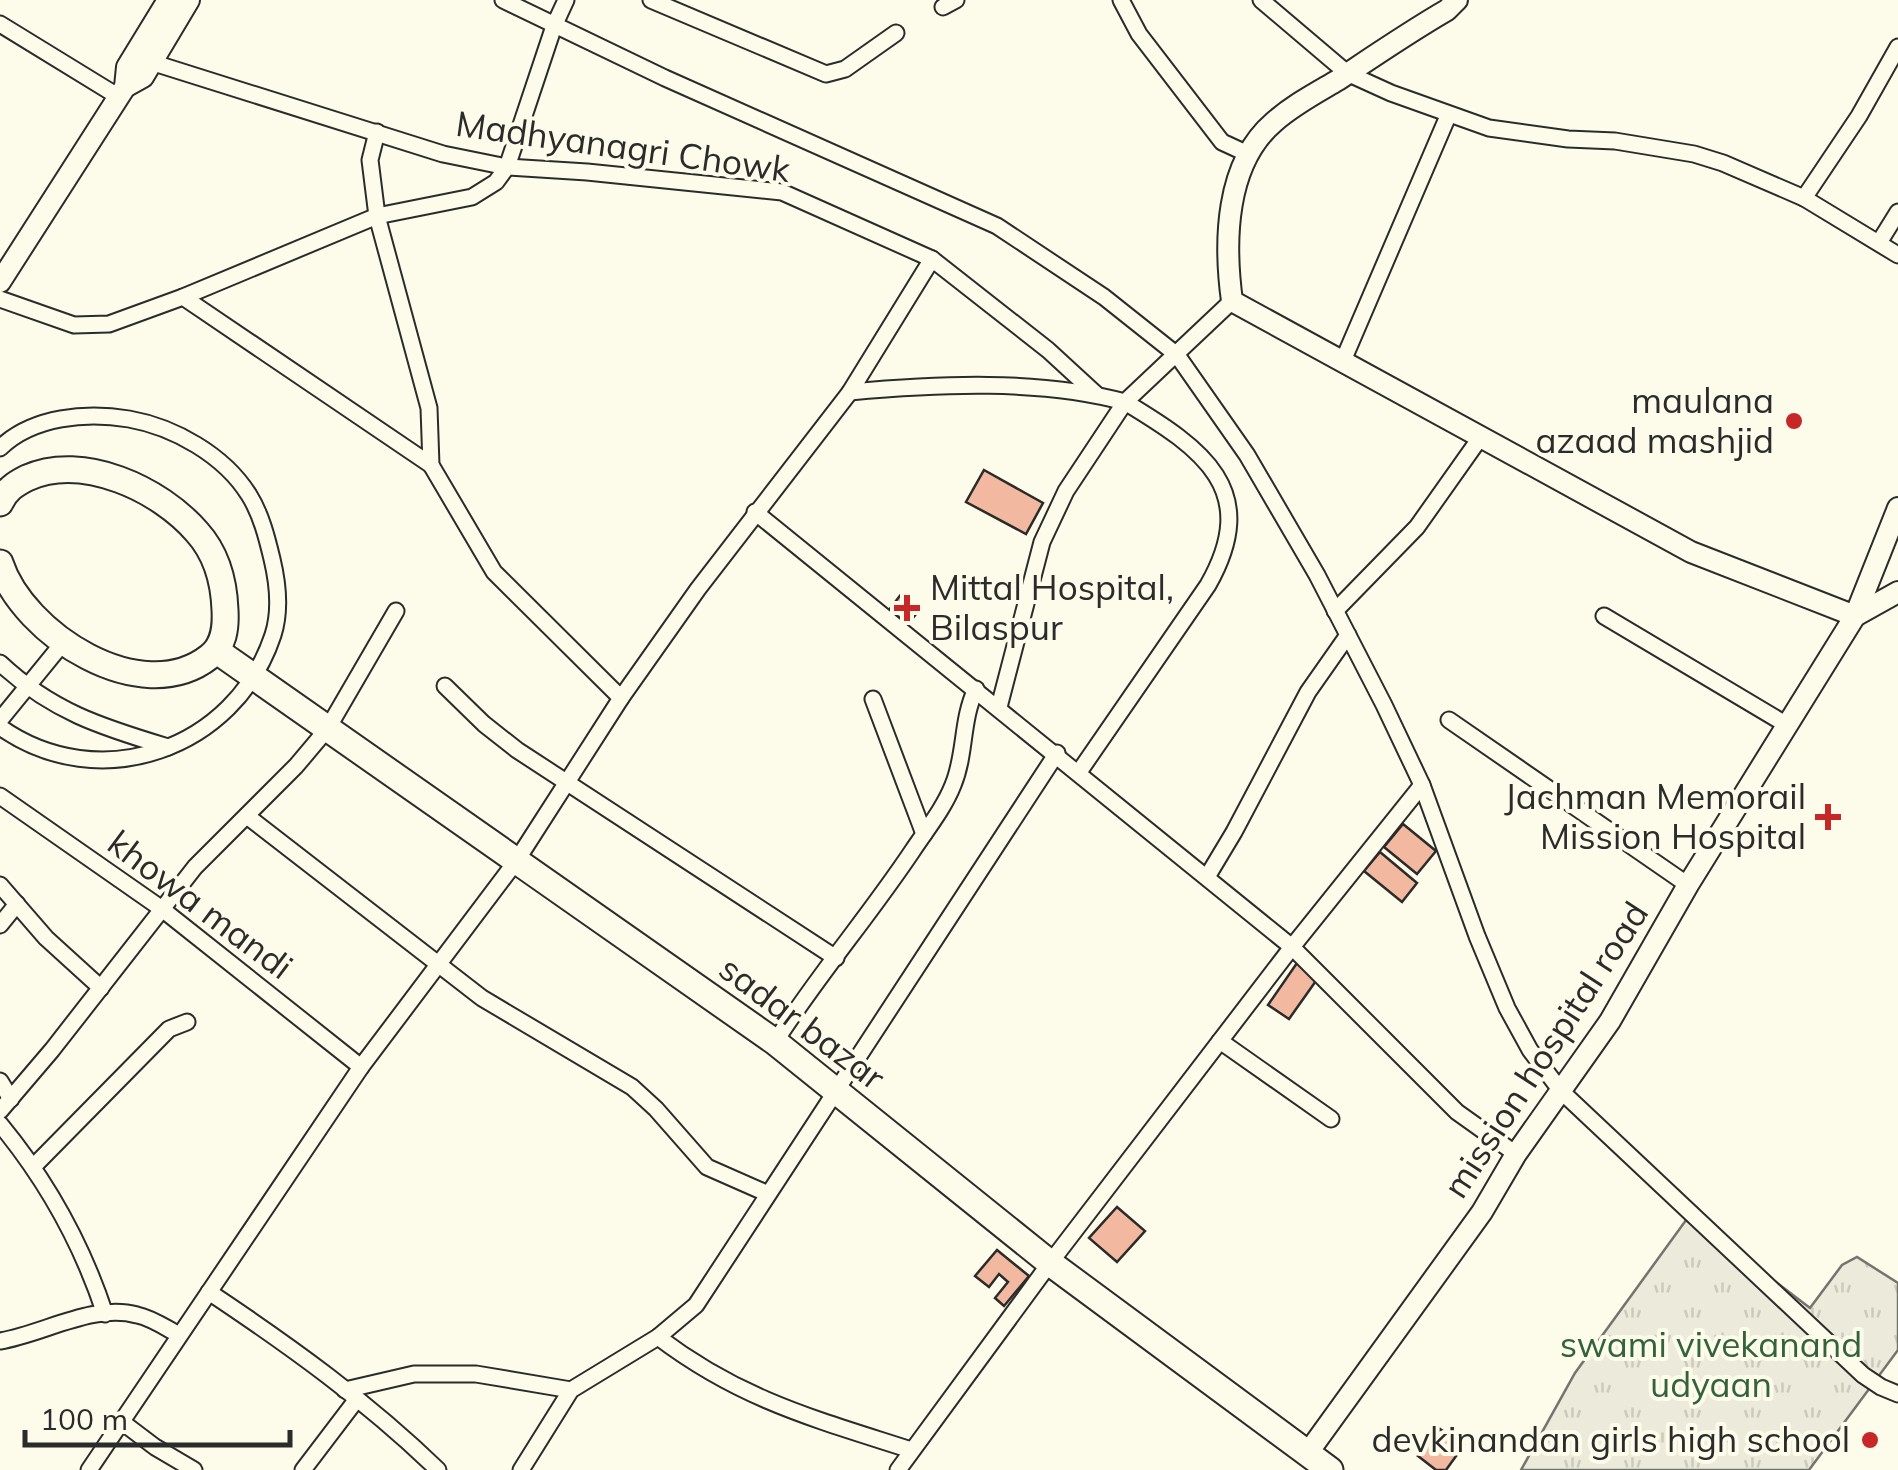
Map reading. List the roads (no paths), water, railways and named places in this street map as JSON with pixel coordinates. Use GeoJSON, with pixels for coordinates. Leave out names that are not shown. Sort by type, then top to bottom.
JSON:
{"type":"FeatureCollection","features":[{"type":"Feature","properties":{"kind":"main road"},"geometry":{"type":"LineString","coordinates":[[0,564],[18,596],[62,644],[93,662],[127,671],[156,673],[202,663],[217,651],[224,634],[224,594],[216,564],[200,536],[179,513],[148,492],[116,480],[60,469],[16,483],[1,497]]}},
{"type":"Feature","properties":{"kind":"main road","name":"sadar bazar"},"geometry":{"type":"LineString","coordinates":[[217,651],[775,1042],[1050,1262],[1330,1470]]}},
{"type":"Feature","properties":{"kind":"street"},"geometry":{"type":"LineString","coordinates":[[122,92],[144,77],[189,0]]}},
{"type":"Feature","properties":{"kind":"street"},"geometry":{"type":"LineString","coordinates":[[502,0],[997,226],[1104,297],[1177,355],[1247,455],[1348,635],[1422,785],[1476,936],[1530,1050],[1561,1091],[1863,1374],[1881,1388],[1898,1394]]}},
{"type":"Feature","properties":{"kind":"street"},"geometry":{"type":"LineString","coordinates":[[0,300],[74,324],[109,324],[377,216],[472,197],[496,182],[506,168],[566,0]]}},
{"type":"Feature","properties":{"kind":"street"},"geometry":{"type":"LineString","coordinates":[[651,0],[826,74],[845,69],[896,32]]}},
{"type":"Feature","properties":{"kind":"street"},"geometry":{"type":"LineString","coordinates":[[1121,0],[1139,34],[1222,142],[1248,154]]}},
{"type":"Feature","properties":{"kind":"street"},"geometry":{"type":"LineString","coordinates":[[1261,0],[1347,73],[1448,116],[1526,135],[1615,141],[1724,163],[1804,198],[1898,255]]}},
{"type":"Feature","properties":{"kind":"street"},"geometry":{"type":"LineString","coordinates":[[1232,300],[1226,256],[1230,218],[1248,154],[1272,123],[1457,0]]}},
{"type":"Feature","properties":{"kind":"street"},"geometry":{"type":"LineString","coordinates":[[0,282],[122,92],[127,67],[161,2]]}},
{"type":"Feature","properties":{"kind":"street"},"geometry":{"type":"LineString","coordinates":[[0,24],[122,92]]}},
{"type":"Feature","properties":{"kind":"street"},"geometry":{"type":"LineString","coordinates":[[1804,198],[1859,116],[1898,47]]}},
{"type":"Feature","properties":{"kind":"street","name":"Madhyanagri Chowk"},"geometry":{"type":"LineString","coordinates":[[154,62],[444,154],[506,168],[587,172],[782,192],[932,260],[1048,350],[1097,395]]}},
{"type":"Feature","properties":{"kind":"street"},"geometry":{"type":"LineString","coordinates":[[1342,364],[1448,116]]}},
{"type":"Feature","properties":{"kind":"street"},"geometry":{"type":"LineString","coordinates":[[377,132],[370,160],[377,216],[429,408],[431,466]]}},
{"type":"Feature","properties":{"kind":"street"},"geometry":{"type":"LineString","coordinates":[[1880,241],[1898,212]]}},
{"type":"Feature","properties":{"kind":"street"},"geometry":{"type":"LineString","coordinates":[[89,1470],[361,1066],[517,860],[621,698],[756,512],[850,392],[932,260]]}},
{"type":"Feature","properties":{"kind":"street"},"geometry":{"type":"LineString","coordinates":[[183,297],[431,466],[494,572],[621,698]]}},
{"type":"Feature","properties":{"kind":"street"},"geometry":{"type":"LineString","coordinates":[[999,707],[1042,542],[1066,490],[1125,402],[1232,300]]}},
{"type":"Feature","properties":{"kind":"street"},"geometry":{"type":"LineString","coordinates":[[1232,300],[1342,364],[1691,552],[1854,616],[1898,592]]}},
{"type":"Feature","properties":{"kind":"street"},"geometry":{"type":"LineString","coordinates":[[850,392],[969,385],[1097,395],[1125,402],[1164,426],[1204,458],[1222,484],[1230,514],[1223,559],[1079,772]]}},
{"type":"Feature","properties":{"kind":"street"},"geometry":{"type":"LineString","coordinates":[[0,448],[46,422],[95,414],[138,421],[188,439],[222,464],[249,494],[265,531],[277,579],[278,610],[273,636],[231,706],[210,725],[168,747],[114,761],[80,760],[24,744],[0,724],[62,644]]}},
{"type":"Feature","properties":{"kind":"street"},"geometry":{"type":"LineString","coordinates":[[1335,611],[1418,527],[1480,438]]}},
{"type":"Feature","properties":{"kind":"street","name":"mission hospital road"},"geometry":{"type":"LineString","coordinates":[[1307,1454],[1482,1212],[1516,1154],[1610,1021],[1854,616],[1898,508]]}},
{"type":"Feature","properties":{"kind":"street"},"geometry":{"type":"LineString","coordinates":[[756,512],[1292,947],[1457,1112],[1516,1154]]}},
{"type":"Feature","properties":{"kind":"street"},"geometry":{"type":"LineString","coordinates":[[6,1105],[195,867],[328,728],[396,610]]}},
{"type":"Feature","properties":{"kind":"street"},"geometry":{"type":"LineString","coordinates":[[1604,616],[1787,726]]}},
{"type":"Feature","properties":{"kind":"street"},"geometry":{"type":"LineString","coordinates":[[1207,877],[1308,692],[1348,635]]}},
{"type":"Feature","properties":{"kind":"street"},"geometry":{"type":"LineString","coordinates":[[0,663],[26,688],[64,711],[98,726],[168,747]]}},
{"type":"Feature","properties":{"kind":"street"},"geometry":{"type":"LineString","coordinates":[[445,686],[484,724],[566,784],[836,958]]}},
{"type":"Feature","properties":{"kind":"street"},"geometry":{"type":"LineString","coordinates":[[775,1042],[815,981],[836,958],[924,834],[955,782],[965,714],[976,689]]}},
{"type":"Feature","properties":{"kind":"street"},"geometry":{"type":"LineString","coordinates":[[872,699],[924,834]]}},
{"type":"Feature","properties":{"kind":"street"},"geometry":{"type":"LineString","coordinates":[[1449,720],[1688,886]]}},
{"type":"Feature","properties":{"kind":"street"},"geometry":{"type":"LineString","coordinates":[[522,1470],[571,1390],[658,1338],[696,1306],[1057,754]]}},
{"type":"Feature","properties":{"kind":"street"},"geometry":{"type":"LineString","coordinates":[[898,1470],[1050,1262],[1422,785]]}},
{"type":"Feature","properties":{"kind":"street","name":"khowa mandi"},"geometry":{"type":"LineString","coordinates":[[0,796],[162,909],[361,1066]]}},
{"type":"Feature","properties":{"kind":"street"},"geometry":{"type":"LineString","coordinates":[[247,816],[482,998],[632,1088],[707,1166],[766,1194]]}},
{"type":"Feature","properties":{"kind":"street"},"geometry":{"type":"LineString","coordinates":[[0,885],[46,938],[101,988]]}},
{"type":"Feature","properties":{"kind":"street"},"geometry":{"type":"LineString","coordinates":[[0,925],[17,904]]}},
{"type":"Feature","properties":{"kind":"street"},"geometry":{"type":"LineString","coordinates":[[34,1166],[169,1029],[187,1022]]}},
{"type":"Feature","properties":{"kind":"street"},"geometry":{"type":"LineString","coordinates":[[1220,1041],[1331,1120]]}},
{"type":"Feature","properties":{"kind":"street"},"geometry":{"type":"LineString","coordinates":[[0,1082],[6,1105]]}},
{"type":"Feature","properties":{"kind":"street"},"geometry":{"type":"LineString","coordinates":[[0,1124],[53,1196],[105,1314]]}},
{"type":"Feature","properties":{"kind":"street"},"geometry":{"type":"LineString","coordinates":[[209,1292],[290,1346],[394,1428],[438,1470]]}},
{"type":"Feature","properties":{"kind":"street"},"geometry":{"type":"LineString","coordinates":[[0,1341],[105,1314],[136,1314],[180,1335]]}},
{"type":"Feature","properties":{"kind":"street"},"geometry":{"type":"LineString","coordinates":[[658,1338],[718,1380],[759,1400],[911,1450]]}},
{"type":"Feature","properties":{"kind":"street"},"geometry":{"type":"LineString","coordinates":[[302,1470],[351,1394],[414,1374],[476,1374],[571,1390]]}},
{"type":"Feature","properties":{"kind":"street"},"geometry":{"type":"LineString","coordinates":[[122,1422],[194,1470]]}},
{"type":"Feature","properties":{"kind":"place","name":"maulana azaad mashjid"},"geometry":{"type":"Point","coordinates":[1794,421]}},
{"type":"Feature","properties":{"kind":"place","name":"Mittal Hospital, Bilaspur"},"geometry":{"type":"Point","coordinates":[907,608]}},
{"type":"Feature","properties":{"kind":"place","name":"Jachman Memorail Mission Hospital"},"geometry":{"type":"Point","coordinates":[1828,817]}},
{"type":"Feature","properties":{"kind":"place","name":"devkinandan girls high school"},"geometry":{"type":"Point","coordinates":[1870,1440]}},
{"type":"Feature","properties":{"kind":"park label","name":"swami vivekanand udyaan"},"geometry":{"type":"Point","coordinates":[1711,1365]}}]}
